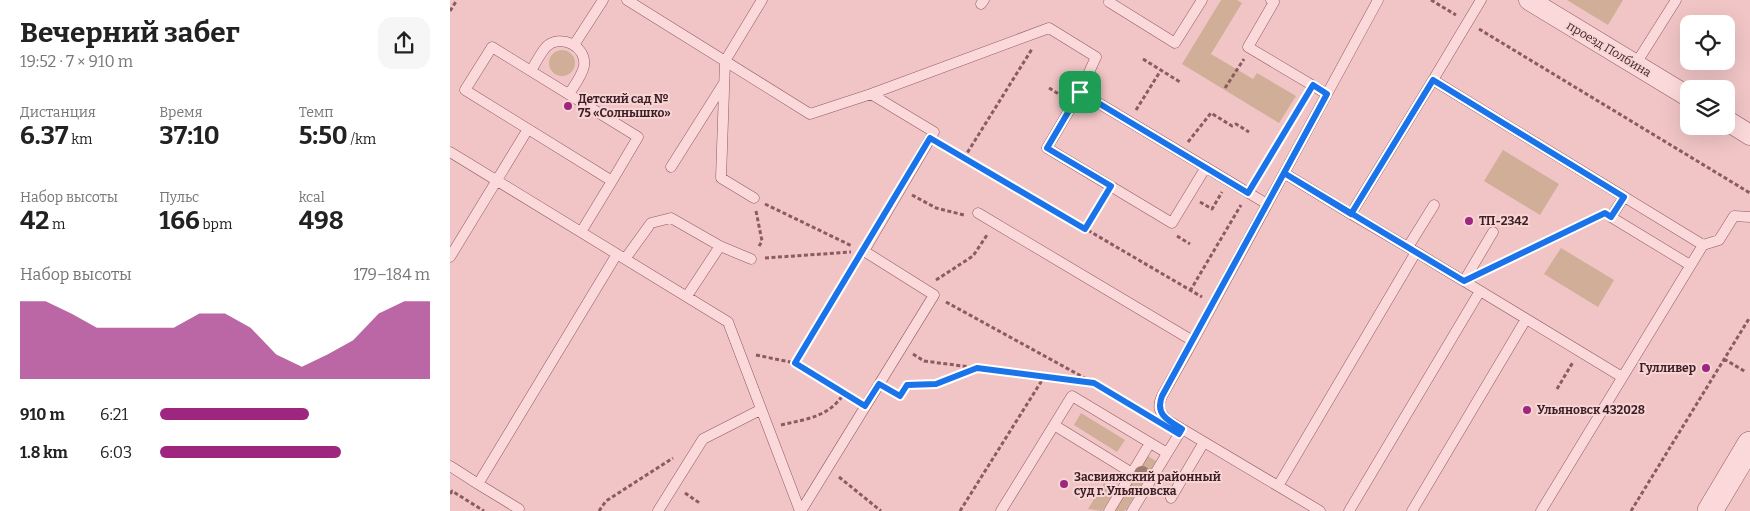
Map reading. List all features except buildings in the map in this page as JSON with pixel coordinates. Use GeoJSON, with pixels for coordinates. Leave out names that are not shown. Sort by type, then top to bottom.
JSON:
{"type":"FeatureCollection","features":[{"type":"Feature","properties":{"kind":"street","name":"проезд Полбина"},"geometry":{"type":"LineString","coordinates":[[1529,0],[1680,92]]}},
{"type":"Feature","properties":{"kind":"street"},"geometry":{"type":"LineString","coordinates":[[1735,126],[1750,135]]}},
{"type":"Feature","properties":{"kind":"street"},"geometry":{"type":"LineString","coordinates":[[1710,511],[1750,444]]}},
{"type":"Feature","properties":{"kind":"lane"},"geometry":{"type":"LineString","coordinates":[[574,45],[603,0]]}},
{"type":"Feature","properties":{"kind":"lane"},"geometry":{"type":"LineString","coordinates":[[627,0],[810,114],[871,94],[1048,28],[1096,57],[1080,92],[1047,148],[1172,223],[1206,167]]}},
{"type":"Feature","properties":{"kind":"lane"},"geometry":{"type":"LineString","coordinates":[[754,198],[721,178],[725,61],[762,0]]}},
{"type":"Feature","properties":{"kind":"lane"},"geometry":{"type":"LineString","coordinates":[[1110,0],[1109,2],[1175,43],[1202,0]]}},
{"type":"Feature","properties":{"kind":"lane"},"geometry":{"type":"LineString","coordinates":[[1271,0],[1274,2],[1248,47],[1327,94]]}},
{"type":"Feature","properties":{"kind":"lane"},"geometry":{"type":"LineString","coordinates":[[1320,511],[1204,442],[1180,431],[1163,416],[1158,404],[1378,0]]}},
{"type":"Feature","properties":{"kind":"lane"},"geometry":{"type":"LineString","coordinates":[[1351,214],[1481,0]]}},
{"type":"Feature","properties":{"kind":"lane"},"geometry":{"type":"LineString","coordinates":[[1635,65],[1676,0]]}},
{"type":"Feature","properties":{"kind":"lane"},"geometry":{"type":"LineString","coordinates":[[531,71],[545,48],[551,44],[565,41],[574,45],[582,54],[584,68],[569,94]]}},
{"type":"Feature","properties":{"kind":"lane"},"geometry":{"type":"LineString","coordinates":[[581,232],[612,181],[638,137],[492,47],[464,90],[612,181]]}},
{"type":"Feature","properties":{"kind":"lane"},"geometry":{"type":"LineString","coordinates":[[1433,80],[1702,245]]}},
{"type":"Feature","properties":{"kind":"lane"},"geometry":{"type":"LineString","coordinates":[[671,167],[725,82]]}},
{"type":"Feature","properties":{"kind":"lane"},"geometry":{"type":"LineString","coordinates":[[1080,92],[1267,204]]}},
{"type":"Feature","properties":{"kind":"lane"},"geometry":{"type":"LineString","coordinates":[[800,511],[934,295],[864,251],[934,132],[871,94]]}},
{"type":"Feature","properties":{"kind":"lane"},"geometry":{"type":"LineString","coordinates":[[450,258],[528,129]]}},
{"type":"Feature","properties":{"kind":"lane"},"geometry":{"type":"LineString","coordinates":[[450,152],[728,322],[800,511]]}},
{"type":"Feature","properties":{"kind":"lane"},"geometry":{"type":"LineString","coordinates":[[1284,173],[1622,377]]}},
{"type":"Feature","properties":{"kind":"lane"},"geometry":{"type":"LineString","coordinates":[[1624,197],[1611,217],[1690,265]]}},
{"type":"Feature","properties":{"kind":"lane"},"geometry":{"type":"LineString","coordinates":[[1278,486],[1412,250],[1434,205]]}},
{"type":"Feature","properties":{"kind":"lane"},"geometry":{"type":"LineString","coordinates":[[976,216],[1193,341]]}},
{"type":"Feature","properties":{"kind":"lane"},"geometry":{"type":"LineString","coordinates":[[1541,511],[1702,245],[1719,240],[1734,216],[1750,217]]}},
{"type":"Feature","properties":{"kind":"lane"},"geometry":{"type":"LineString","coordinates":[[478,484],[621,257],[651,223],[671,218],[720,246],[751,259]]}},
{"type":"Feature","properties":{"kind":"lane"},"geometry":{"type":"LineString","coordinates":[[1464,281],[1493,232]]}},
{"type":"Feature","properties":{"kind":"lane"},"geometry":{"type":"LineString","coordinates":[[687,296],[720,246]]}},
{"type":"Feature","properties":{"kind":"lane"},"geometry":{"type":"LineString","coordinates":[[1349,511],[1480,291]]}},
{"type":"Feature","properties":{"kind":"lane"},"geometry":{"type":"LineString","coordinates":[[1412,511],[1526,319]]}},
{"type":"Feature","properties":{"kind":"lane"},"geometry":{"type":"LineString","coordinates":[[1001,511],[1072,396],[1166,454]]}},
{"type":"Feature","properties":{"kind":"lane"},"geometry":{"type":"LineString","coordinates":[[658,511],[703,439],[760,410]]}},
{"type":"Feature","properties":{"kind":"lane"},"geometry":{"type":"LineString","coordinates":[[1054,425],[1132,473]]}},
{"type":"Feature","properties":{"kind":"lane"},"geometry":{"type":"LineString","coordinates":[[1132,511],[1180,431]]}},
{"type":"Feature","properties":{"kind":"lane"},"geometry":{"type":"LineString","coordinates":[[1171,498],[1204,442]]}},
{"type":"Feature","properties":{"kind":"lane"},"geometry":{"type":"LineString","coordinates":[[1109,511],[1150,443]]}},
{"type":"Feature","properties":{"kind":"lane"},"geometry":{"type":"LineString","coordinates":[[450,466],[519,509]]}},
{"type":"Feature","properties":{"kind":"path"},"geometry":{"type":"LineString","coordinates":[[450,11],[457,0]]}},
{"type":"Feature","properties":{"kind":"path"},"geometry":{"type":"LineString","coordinates":[[1431,0],[1750,194]]}},
{"type":"Feature","properties":{"kind":"path"},"geometry":{"type":"LineString","coordinates":[[964,158],[1044,30]]}},
{"type":"Feature","properties":{"kind":"path"},"geometry":{"type":"LineString","coordinates":[[1224,88],[1251,48]]}},
{"type":"Feature","properties":{"kind":"path"},"geometry":{"type":"LineString","coordinates":[[1143,59],[1180,82]]}},
{"type":"Feature","properties":{"kind":"path"},"geometry":{"type":"LineString","coordinates":[[1129,122],[1161,70]]}},
{"type":"Feature","properties":{"kind":"path"},"geometry":{"type":"LineString","coordinates":[[1190,291],[1313,85]]}},
{"type":"Feature","properties":{"kind":"path"},"geometry":{"type":"LineString","coordinates":[[1180,152],[1211,113],[1232,126],[1236,124],[1249,132]]}},
{"type":"Feature","properties":{"kind":"path"},"geometry":{"type":"LineString","coordinates":[[930,138],[1213,304]]}},
{"type":"Feature","properties":{"kind":"path"},"geometry":{"type":"LineString","coordinates":[[1085,229],[1111,186]]}},
{"type":"Feature","properties":{"kind":"path"},"geometry":{"type":"LineString","coordinates":[[901,188],[936,208],[976,216]]}},
{"type":"Feature","properties":{"kind":"path"},"geometry":{"type":"LineString","coordinates":[[1188,196],[1212,209],[1222,192]]}},
{"type":"Feature","properties":{"kind":"path"},"geometry":{"type":"LineString","coordinates":[[754,198],[864,251]]}},
{"type":"Feature","properties":{"kind":"path"},"geometry":{"type":"LineString","coordinates":[[751,259],[762,241],[754,198]]}},
{"type":"Feature","properties":{"kind":"path"},"geometry":{"type":"LineString","coordinates":[[1464,281],[1605,213],[1611,217]]}},
{"type":"Feature","properties":{"kind":"path"},"geometry":{"type":"LineString","coordinates":[[923,288],[973,256],[991,228]]}},
{"type":"Feature","properties":{"kind":"path"},"geometry":{"type":"LineString","coordinates":[[751,259],[864,251]]}},
{"type":"Feature","properties":{"kind":"path"},"geometry":{"type":"LineString","coordinates":[[795,363],[864,251]]}},
{"type":"Feature","properties":{"kind":"path"},"geometry":{"type":"LineString","coordinates":[[934,295],[1094,383],[1144,413],[1180,431]]}},
{"type":"Feature","properties":{"kind":"path"},"geometry":{"type":"LineString","coordinates":[[1631,511],[1750,317]]}},
{"type":"Feature","properties":{"kind":"path"},"geometry":{"type":"LineString","coordinates":[[739,351],[795,363],[865,406]]}},
{"type":"Feature","properties":{"kind":"path"},"geometry":{"type":"LineString","coordinates":[[1557,388],[1580,351]]}},
{"type":"Feature","properties":{"kind":"path"},"geometry":{"type":"LineString","coordinates":[[1724,359],[1746,372]]}},
{"type":"Feature","properties":{"kind":"path"},"geometry":{"type":"LineString","coordinates":[[924,361],[1094,383]]}},
{"type":"Feature","properties":{"kind":"path"},"geometry":{"type":"LineString","coordinates":[[879,384],[900,396],[907,385],[936,384],[977,368]]}},
{"type":"Feature","properties":{"kind":"path"},"geometry":{"type":"LineString","coordinates":[[960,511],[1044,377]]}},
{"type":"Feature","properties":{"kind":"path"},"geometry":{"type":"LineString","coordinates":[[767,428],[818,417],[837,406],[844,394]]}},
{"type":"Feature","properties":{"kind":"path"},"geometry":{"type":"LineString","coordinates":[[1144,413],[1149,405]]}},
{"type":"Feature","properties":{"kind":"path"},"geometry":{"type":"LineString","coordinates":[[599,511],[606,501],[703,439]]}},
{"type":"Feature","properties":{"kind":"path"},"geometry":{"type":"LineString","coordinates":[[828,467],[881,511]]}},
{"type":"Feature","properties":{"kind":"path"},"geometry":{"type":"LineString","coordinates":[[674,486],[702,504]]}},
{"type":"Feature","properties":{"kind":"path"},"geometry":{"type":"LineString","coordinates":[[450,494],[452,491],[481,510]]}},
{"type":"Feature","properties":{"kind":"shaded area"},"geometry":{"type":"Polygon","coordinates":[[[1221,0],[1237,0],[1242,3],[1211,54],[1253,79],[1257,73],[1296,96],[1279,123],[1182,64],[1221,0]]]}},
{"type":"Feature","properties":{"kind":"shaded area"},"geometry":{"type":"Polygon","coordinates":[[[1567,0],[1623,0],[1608,25],[1567,0]]]}},
{"type":"Feature","properties":{"kind":"shaded area"},"geometry":{"type":"Polygon","coordinates":[[[562,50],[571,54],[575,63],[571,72],[562,76],[553,72],[549,63],[553,54],[562,50]]]}},
{"type":"Feature","properties":{"kind":"shaded area"},"geometry":{"type":"Polygon","coordinates":[[[1503,150],[1559,184],[1540,215],[1484,181],[1503,150]]]}},
{"type":"Feature","properties":{"kind":"shaded area"},"geometry":{"type":"Polygon","coordinates":[[[1561,248],[1614,280],[1598,307],[1544,274],[1561,248]]]}},
{"type":"Feature","properties":{"kind":"shaded area"},"geometry":{"type":"Polygon","coordinates":[[[1081,413],[1125,440],[1117,452],[1074,425],[1081,413]]]}},
{"type":"Feature","properties":{"kind":"shaded area"},"geometry":{"type":"Polygon","coordinates":[[[1148,456],[1156,461],[1125,511],[1114,511],[1148,456]]]}},
{"type":"Feature","properties":{"kind":"shaded area"},"geometry":{"type":"Polygon","coordinates":[[[1104,483],[1113,488],[1114,492],[1102,511],[1088,509],[1104,483]]]}},
{"type":"Feature","properties":{"kind":"place","name":"Детский сад № 75 «Солнышко»"},"geometry":{"type":"Point","coordinates":[568,106]}},
{"type":"Feature","properties":{"kind":"place","name":"ТП-2342"},"geometry":{"type":"Point","coordinates":[1469,221]}},
{"type":"Feature","properties":{"kind":"place","name":"Гулливер"},"geometry":{"type":"Point","coordinates":[1706,368]}},
{"type":"Feature","properties":{"kind":"place","name":"Ульяновск 432028"},"geometry":{"type":"Point","coordinates":[1527,410]}},
{"type":"Feature","properties":{"kind":"place","name":"Засвияжский районный суд г. Ульяновска"},"geometry":{"type":"Point","coordinates":[1064,484]}},
{"type":"Feature","properties":{"kind":"route"},"geometry":{"type":"LineString","coordinates":[[1080,92],[1047,148],[1111,186],[1085,229],[930,138],[864,251],[795,363],[865,406],[879,384],[900,396],[907,385],[936,384],[977,368],[1094,383],[1179,434],[1182,429],[1167,420],[1160,412],[1158,404],[1284,173],[1351,214],[1433,80],[1624,197],[1611,217],[1605,213],[1464,281],[1351,214],[1318,194],[1284,173],[1327,94],[1313,85],[1248,193],[1080,92]]}}]}
